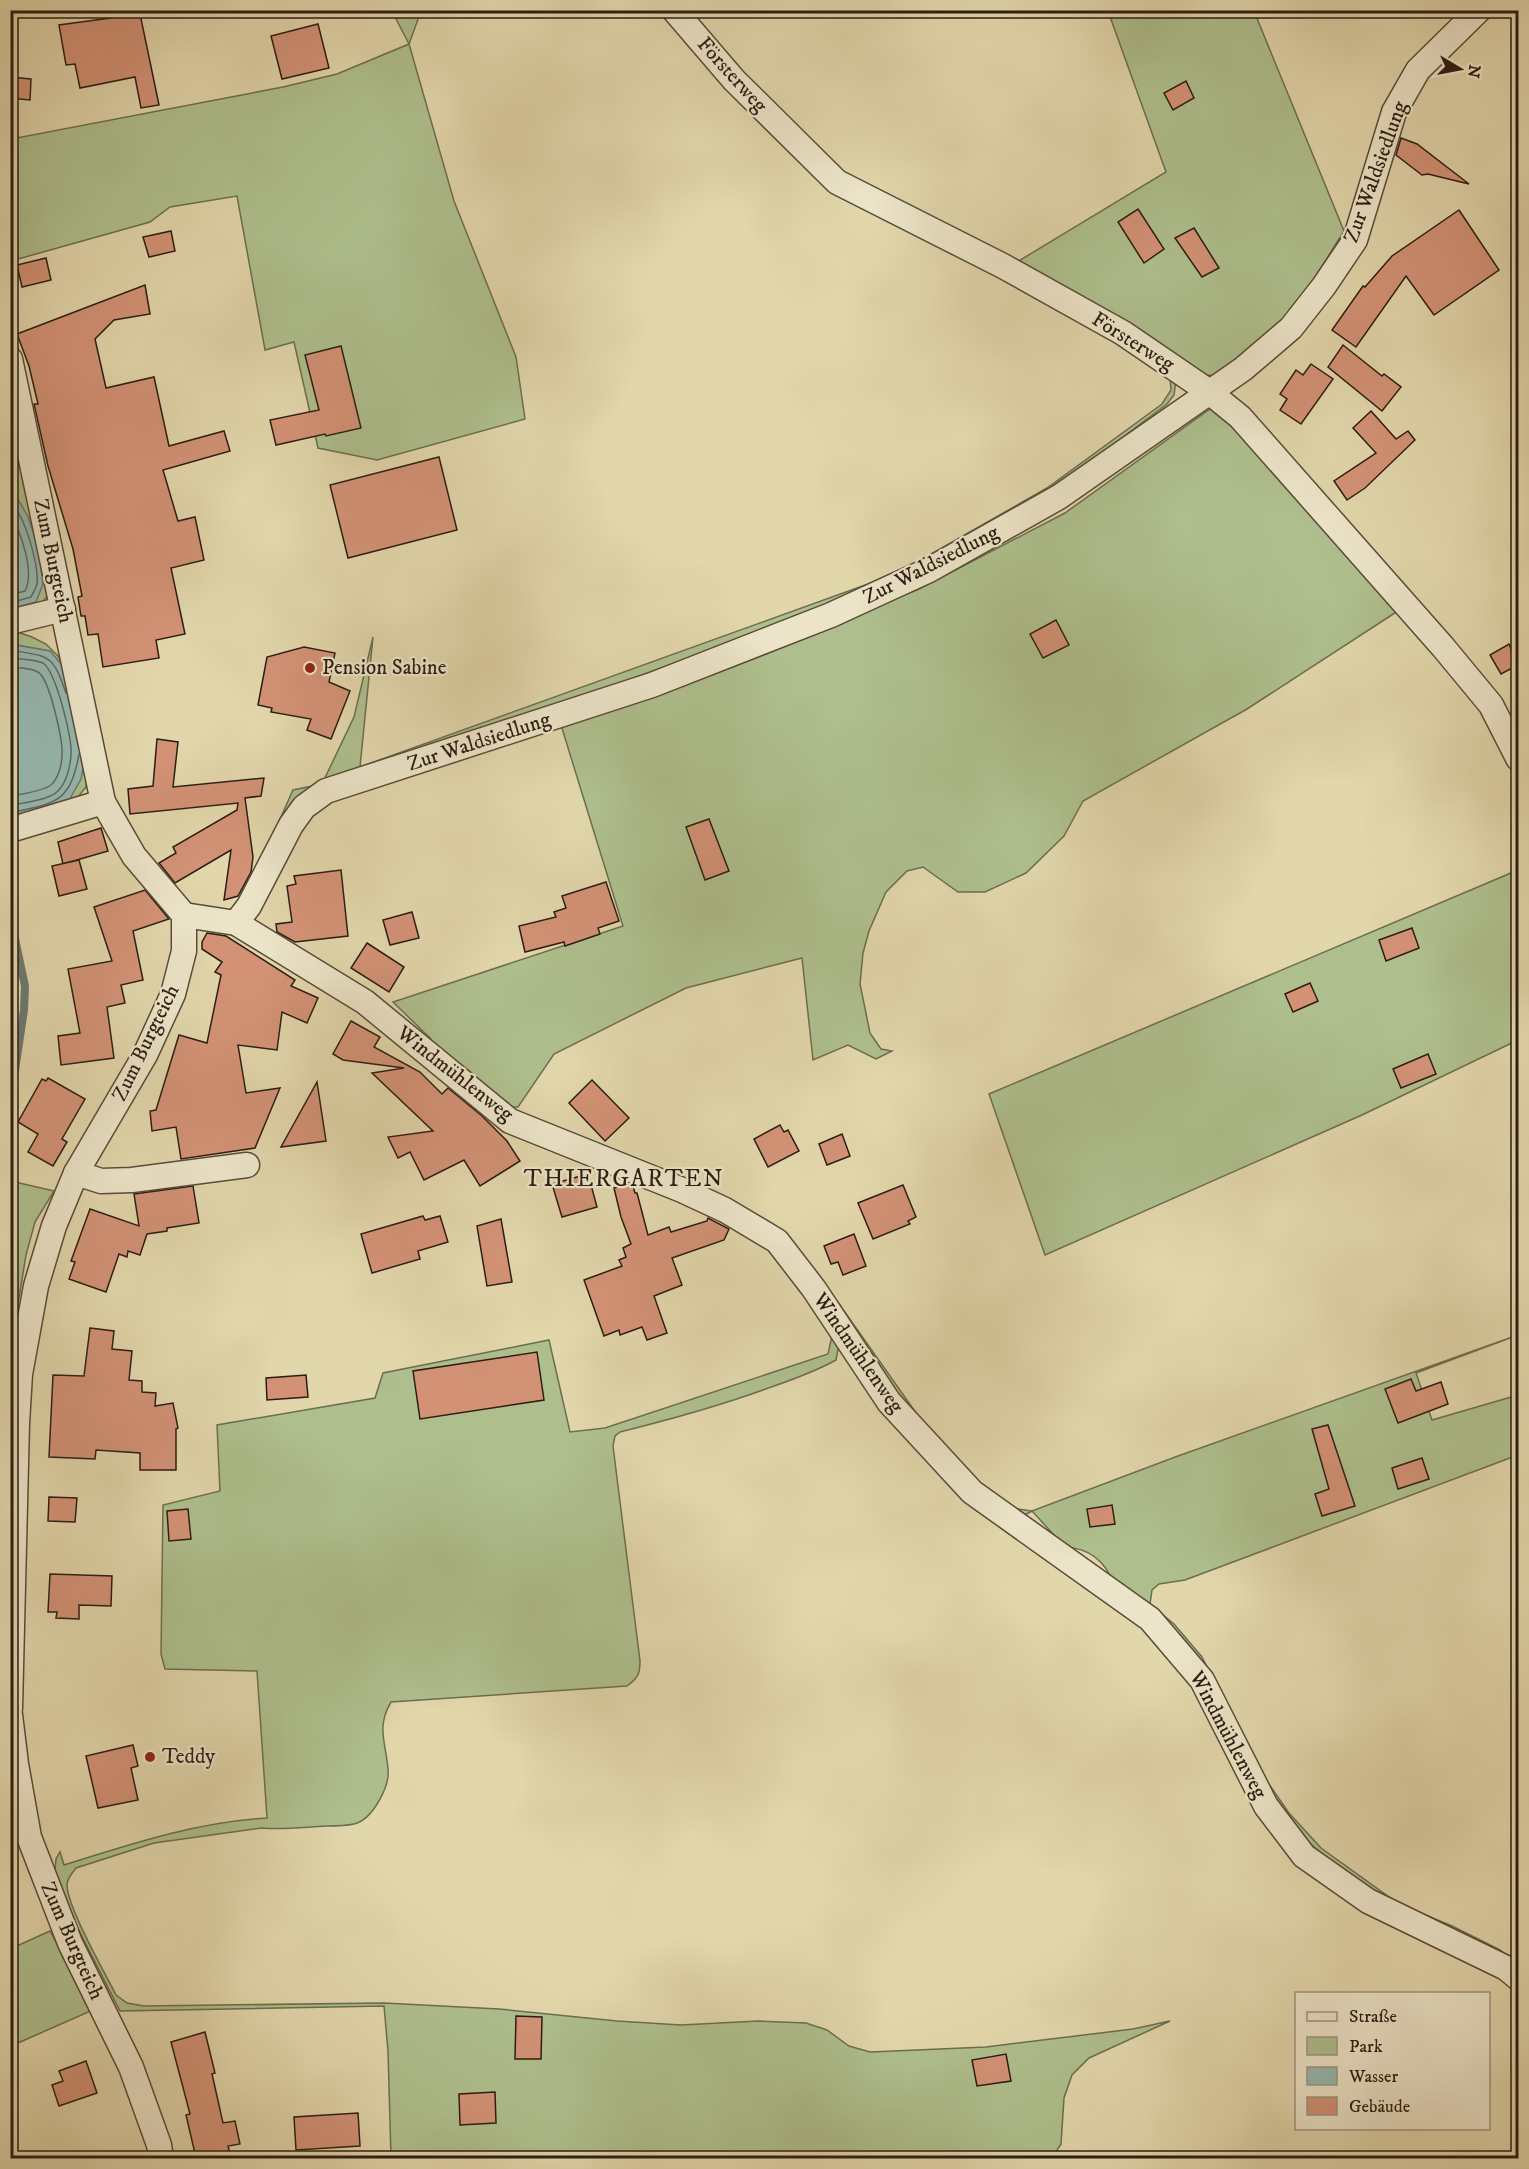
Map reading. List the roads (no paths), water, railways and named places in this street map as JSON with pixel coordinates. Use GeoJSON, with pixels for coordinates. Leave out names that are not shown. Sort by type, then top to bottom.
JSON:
{"type":"FeatureCollection","features":[{"type":"Feature","properties":{"kind":"street","name":"Försterweg"},"geometry":{"type":"LineString","coordinates":[[674,10],[734,80],[837,182],[1003,266],[1123,333],[1208,391],[1240,417],[1443,647],[1491,705],[1518,758]]}},
{"type":"Feature","properties":{"kind":"street","name":"Zur Waldsiedlung"},"geometry":{"type":"LineString","coordinates":[[236,923],[249,906],[291,825],[304,807],[326,791],[652,685],[831,615],[929,570],[1059,497],[1208,391],[1243,369],[1291,328],[1324,286],[1355,240],[1394,112],[1418,70],[1479,10]]}},
{"type":"Feature","properties":{"kind":"street","name":"Zum Burgteich"},"geometry":{"type":"LineString","coordinates":[[10,359],[15,403],[63,609],[103,802],[134,856],[184,915],[184,951],[173,994],[145,1055],[76,1173],[54,1226],[36,1286],[20,1374],[14,1426],[10,1708]]}},
{"type":"Feature","properties":{"kind":"street"},"geometry":{"type":"LineString","coordinates":[[10,622],[63,609]]}},
{"type":"Feature","properties":{"kind":"street"},"geometry":{"type":"LineString","coordinates":[[10,830],[103,802]]}},
{"type":"Feature","properties":{"kind":"street","name":"Windmühlenweg"},"geometry":{"type":"LineString","coordinates":[[184,915],[236,923],[365,1002],[510,1121],[725,1209],[777,1241],[814,1289],[889,1402],[972,1492],[1089,1574],[1158,1627],[1202,1680],[1266,1806],[1304,1856],[1368,1901],[1506,1968],[1518,1978]]}},
{"type":"Feature","properties":{"kind":"street"},"geometry":{"type":"LineString","coordinates":[[76,1173],[100,1182],[247,1165]]}},
{"type":"Feature","properties":{"kind":"street","name":"Zum Burgteich"},"geometry":{"type":"LineString","coordinates":[[10,1715],[20,1839],[131,2067],[159,2145],[161,2158]]}},
{"type":"Feature","properties":{"kind":"water"},"geometry":{"type":"Polygon","coordinates":[[[10,495],[19,501],[28,517],[38,546],[43,584],[36,602],[11,609],[10,495]]]}},
{"type":"Feature","properties":{"kind":"water"},"geometry":{"type":"Polygon","coordinates":[[[10,644],[50,651],[63,666],[86,753],[81,779],[68,802],[10,820],[10,644]]]}},
{"type":"Feature","properties":{"kind":"waterway"},"geometry":{"type":"LineString","coordinates":[[10,915],[25,986],[24,1010],[14,1077],[10,1089]]}},
{"type":"Feature","properties":{"kind":"place","name":"Pension Sabine"},"geometry":{"type":"Point","coordinates":[310,668]}},
{"type":"Feature","properties":{"kind":"place","name":"Teddy"},"geometry":{"type":"Point","coordinates":[150,1757]}},
{"type":"Feature","properties":{"kind":"district","name":"THIERGARTEN"},"geometry":{"type":"Point","coordinates":[624,1179]}}]}
